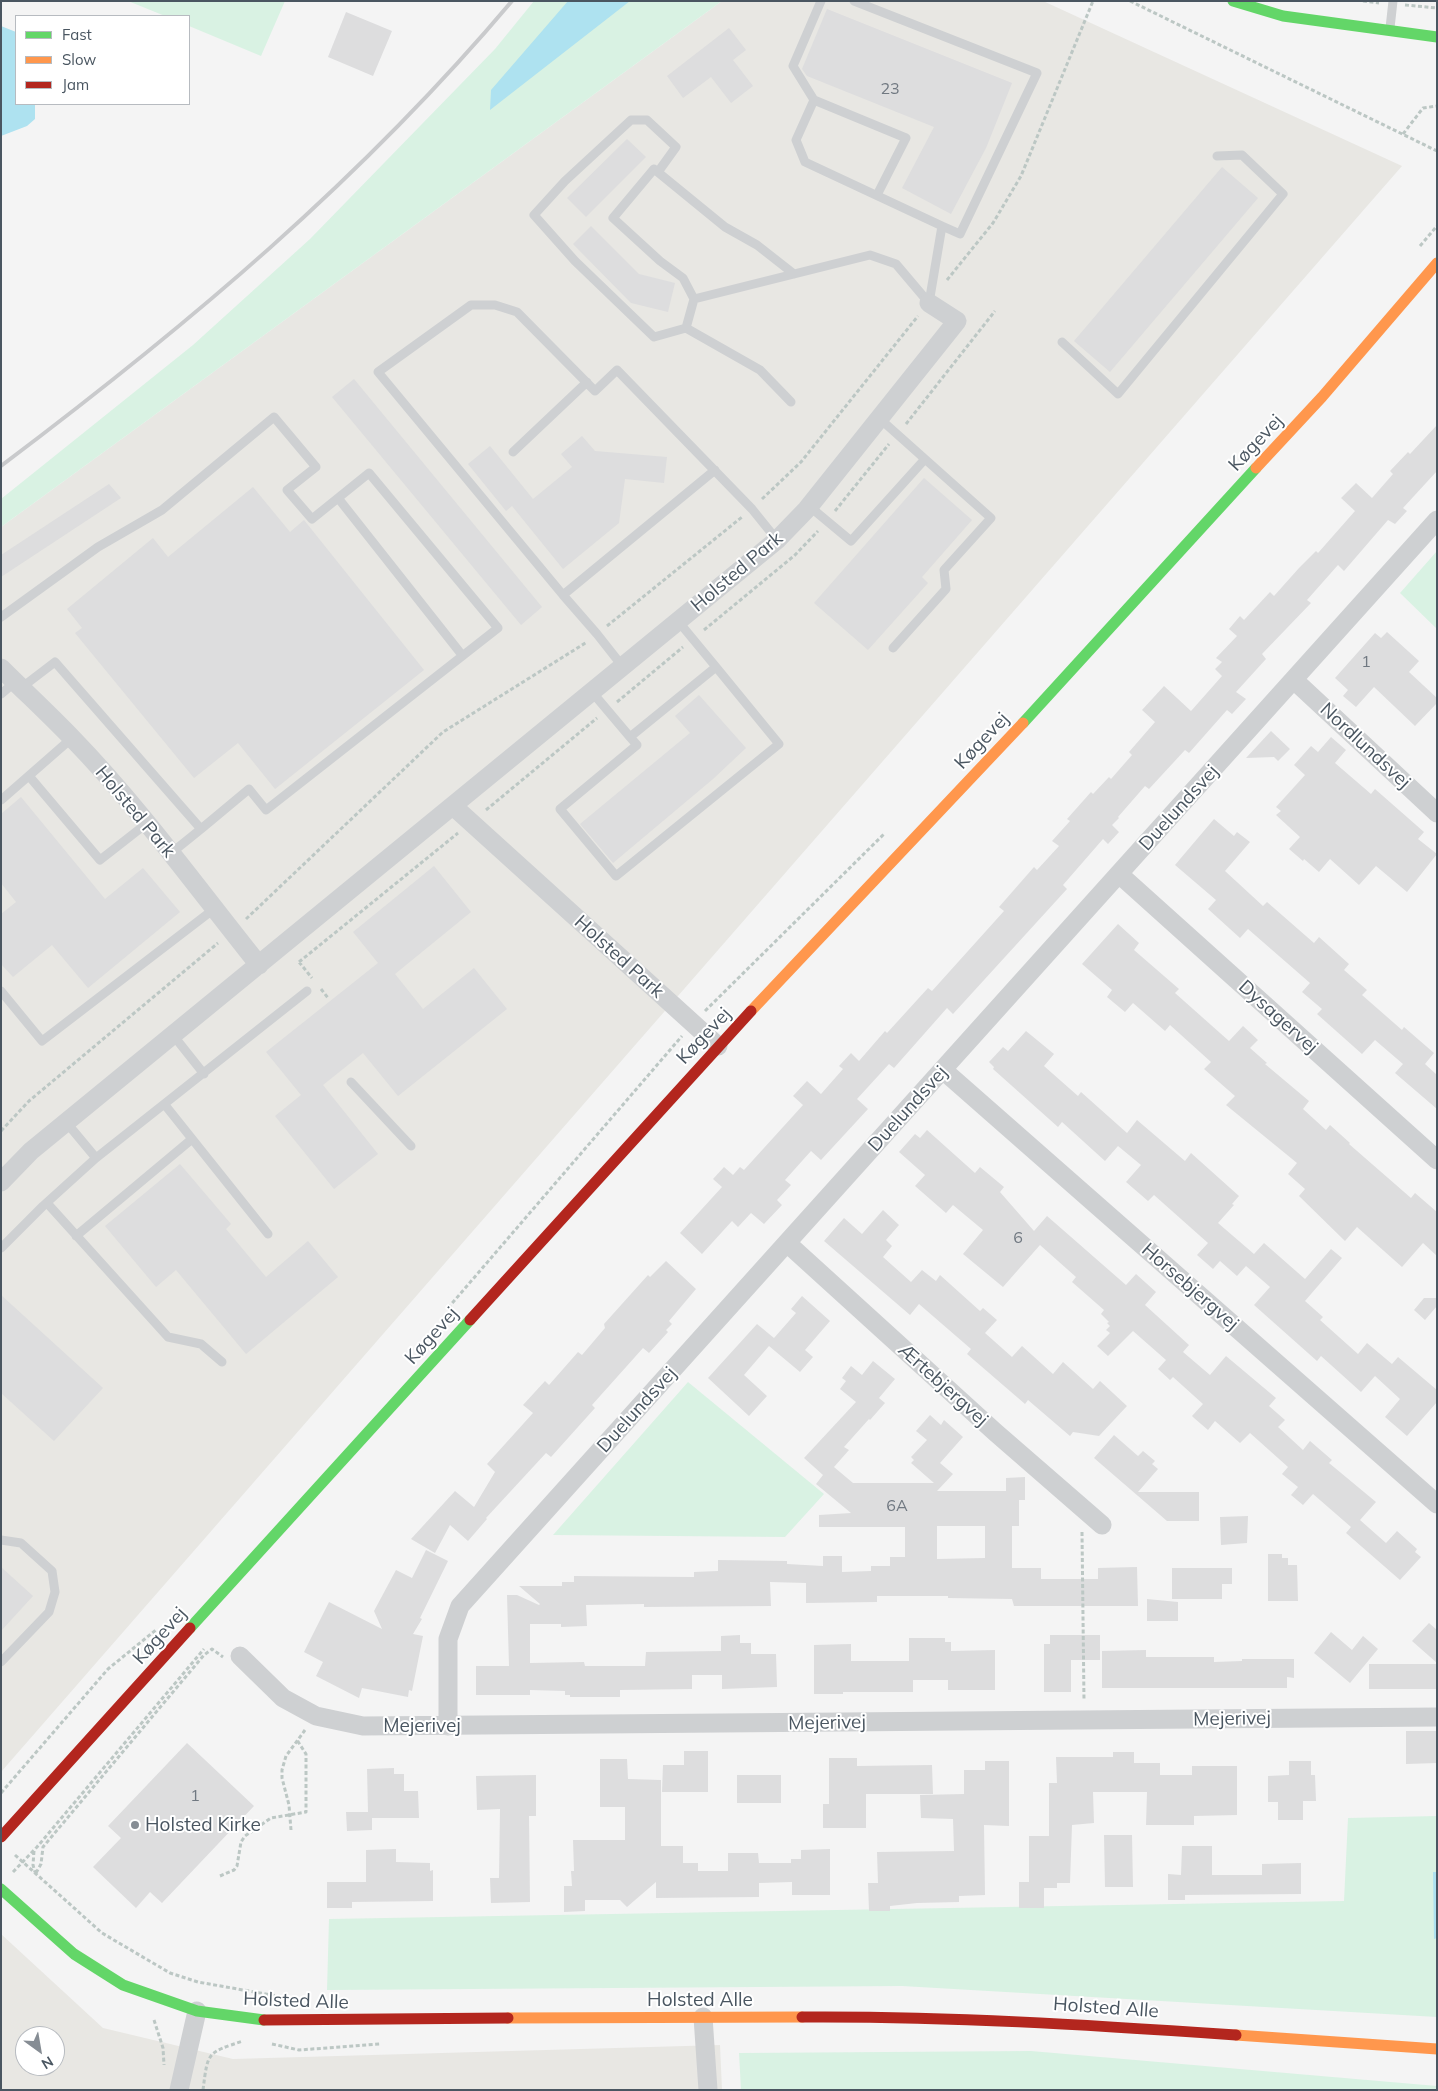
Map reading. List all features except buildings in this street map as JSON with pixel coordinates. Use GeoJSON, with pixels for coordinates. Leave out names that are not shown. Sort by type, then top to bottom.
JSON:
{"type":"FeatureCollection","features":[{"type":"Feature","properties":{"kind":"street"},"geometry":{"type":"LineString","coordinates":[[1233,1],[1284,16],[1437,37]]}},
{"type":"Feature","properties":{"kind":"street","name":"Køgevej"},"geometry":{"type":"LineString","coordinates":[[1,1837],[718,1046],[990,759],[1309,412],[1437,263]]}},
{"type":"Feature","properties":{"kind":"street","name":"Holsted Park"},"geometry":{"type":"LineString","coordinates":[[1,1182],[31,1151],[66,1122],[777,540],[809,506],[957,321],[929,303]]}},
{"type":"Feature","properties":{"kind":"street","name":"Duelundsvej"},"geometry":{"type":"LineString","coordinates":[[448,1726],[448,1639],[460,1606],[1437,520]]}},
{"type":"Feature","properties":{"kind":"street","name":"Holsted Park"},"geometry":{"type":"LineString","coordinates":[[1,668],[13,688],[72,738],[146,824],[258,965]]}},
{"type":"Feature","properties":{"kind":"street","name":"Nordlundsvej"},"geometry":{"type":"LineString","coordinates":[[1294,680],[1437,812]]}},
{"type":"Feature","properties":{"kind":"street","name":"Holsted Park"},"geometry":{"type":"LineString","coordinates":[[453,806],[718,1046]]}},
{"type":"Feature","properties":{"kind":"street","name":"Dysagervej"},"geometry":{"type":"LineString","coordinates":[[1119,874],[1437,1160]]}},
{"type":"Feature","properties":{"kind":"street","name":"Horsebjergvej"},"geometry":{"type":"LineString","coordinates":[[943,1070],[1437,1504]]}},
{"type":"Feature","properties":{"kind":"street","name":"Ærtebjergvej"},"geometry":{"type":"LineString","coordinates":[[787,1243],[995,1432],[1102,1524]]}},
{"type":"Feature","properties":{"kind":"street","name":"Mejerivej"},"geometry":{"type":"LineString","coordinates":[[240,1656],[284,1698],[316,1716],[363,1726],[1437,1717]]}},
{"type":"Feature","properties":{"kind":"street","name":"Holsted Alle"},"geometry":{"type":"LineString","coordinates":[[1,1890],[74,1954],[123,1985],[197,2011],[265,2020],[885,2016],[1039,2021],[1437,2049]]}},
{"type":"Feature","properties":{"kind":"street"},"geometry":{"type":"LineString","coordinates":[[179,2090],[197,2011]]}},
{"type":"Feature","properties":{"kind":"street"},"geometry":{"type":"LineString","coordinates":[[703,2017],[708,2090]]}},
{"type":"Feature","properties":{"kind":"lane"},"geometry":{"type":"LineString","coordinates":[[821,1],[793,66],[814,100],[906,138],[877,196]]}},
{"type":"Feature","properties":{"kind":"lane"},"geometry":{"type":"LineString","coordinates":[[814,100],[796,140],[805,162],[960,234],[1037,73],[854,1]]}},
{"type":"Feature","properties":{"kind":"lane"},"geometry":{"type":"LineString","coordinates":[[1390,30],[1393,1]]}},
{"type":"Feature","properties":{"kind":"lane"},"geometry":{"type":"LineString","coordinates":[[658,172],[676,147],[647,120],[631,120],[565,181],[534,215],[575,261],[654,337],[686,328],[760,370],[790,402]]}},
{"type":"Feature","properties":{"kind":"lane"},"geometry":{"type":"LineString","coordinates":[[1062,342],[1118,394],[1283,194],[1242,154],[1217,156]]}},
{"type":"Feature","properties":{"kind":"lane"},"geometry":{"type":"LineString","coordinates":[[686,328],[694,299],[683,278],[660,261],[613,218],[654,169],[725,227],[757,245],[794,274]]}},
{"type":"Feature","properties":{"kind":"lane"},"geometry":{"type":"LineString","coordinates":[[929,303],[942,226]]}},
{"type":"Feature","properties":{"kind":"lane"},"geometry":{"type":"LineString","coordinates":[[694,299],[870,255],[896,264],[929,303]]}},
{"type":"Feature","properties":{"kind":"lane"},"geometry":{"type":"LineString","coordinates":[[622,667],[597,634],[378,372],[472,305],[495,305],[517,312],[596,391],[618,370],[752,509],[777,540]]}},
{"type":"Feature","properties":{"kind":"lane"},"geometry":{"type":"LineString","coordinates":[[513,452],[587,382]]}},
{"type":"Feature","properties":{"kind":"lane"},"geometry":{"type":"LineString","coordinates":[[1,617],[98,547],[162,510],[274,417],[316,467],[287,490],[312,519],[369,473],[498,628],[266,810],[249,789],[170,854]]}},
{"type":"Feature","properties":{"kind":"lane"},"geometry":{"type":"LineString","coordinates":[[879,418],[991,518],[944,570],[946,589],[893,648]]}},
{"type":"Feature","properties":{"kind":"lane"},"geometry":{"type":"LineString","coordinates":[[809,506],[851,540],[924,459]]}},
{"type":"Feature","properties":{"kind":"lane"},"geometry":{"type":"LineString","coordinates":[[563,595],[715,470]]}},
{"type":"Feature","properties":{"kind":"lane"},"geometry":{"type":"LineString","coordinates":[[338,498],[462,655]]}},
{"type":"Feature","properties":{"kind":"lane"},"geometry":{"type":"LineString","coordinates":[[592,692],[637,745],[560,810],[616,876],[779,744],[678,621]]}},
{"type":"Feature","properties":{"kind":"lane"},"geometry":{"type":"LineString","coordinates":[[13,688],[55,662],[201,829]]}},
{"type":"Feature","properties":{"kind":"lane"},"geometry":{"type":"LineString","coordinates":[[630,738],[716,667]]}},
{"type":"Feature","properties":{"kind":"lane"},"geometry":{"type":"LineString","coordinates":[[1,800],[72,738]]}},
{"type":"Feature","properties":{"kind":"lane"},"geometry":{"type":"LineString","coordinates":[[29,776],[100,860],[146,824]]}},
{"type":"Feature","properties":{"kind":"lane"},"geometry":{"type":"LineString","coordinates":[[1,991],[42,1041],[214,909]]}},
{"type":"Feature","properties":{"kind":"lane"},"geometry":{"type":"LineString","coordinates":[[2,1246],[96,1158],[307,991]]}},
{"type":"Feature","properties":{"kind":"lane"},"geometry":{"type":"LineString","coordinates":[[173,1035],[204,1074]]}},
{"type":"Feature","properties":{"kind":"lane"},"geometry":{"type":"LineString","coordinates":[[351,1082],[412,1146]]}},
{"type":"Feature","properties":{"kind":"lane"},"geometry":{"type":"LineString","coordinates":[[165,1105],[268,1234]]}},
{"type":"Feature","properties":{"kind":"lane"},"geometry":{"type":"LineString","coordinates":[[66,1122],[96,1158]]}},
{"type":"Feature","properties":{"kind":"lane"},"geometry":{"type":"LineString","coordinates":[[76,1236],[192,1139]]}},
{"type":"Feature","properties":{"kind":"lane"},"geometry":{"type":"LineString","coordinates":[[47,1203],[168,1337],[201,1344],[222,1362]]}},
{"type":"Feature","properties":{"kind":"lane"},"geometry":{"type":"LineString","coordinates":[[1,1540],[21,1543],[52,1572],[55,1592],[49,1612],[1,1662]]}},
{"type":"Feature","properties":{"kind":"path"},"geometry":{"type":"LineString","coordinates":[[1,1131],[29,1101],[254,913],[444,732],[589,641],[752,509],[801,462],[993,223],[1021,176],[1094,1]]}},
{"type":"Feature","properties":{"kind":"path"},"geometry":{"type":"LineString","coordinates":[[1130,1],[1437,150]]}},
{"type":"Feature","properties":{"kind":"path"},"geometry":{"type":"LineString","coordinates":[[1403,134],[1423,108],[1437,106]]}},
{"type":"Feature","properties":{"kind":"path"},"geometry":{"type":"LineString","coordinates":[[284,944],[328,998]]}},
{"type":"Feature","properties":{"kind":"path"},"geometry":{"type":"LineString","coordinates":[[1082,1507],[1084,1720]]}},
{"type":"Feature","properties":{"kind":"path"},"geometry":{"type":"LineString","coordinates":[[8,1878],[208,1645]]}},
{"type":"Feature","properties":{"kind":"path"},"geometry":{"type":"LineString","coordinates":[[36,1873],[41,1864],[44,1847],[204,1655],[212,1649],[227,1661],[232,1661],[240,1656]]}},
{"type":"Feature","properties":{"kind":"path"},"geometry":{"type":"LineString","coordinates":[[291,1830],[282,1770],[286,1756],[316,1716]]}},
{"type":"Feature","properties":{"kind":"path"},"geometry":{"type":"LineString","coordinates":[[220,1876],[234,1870],[237,1866],[241,1842],[245,1836],[271,1818],[290,1814],[304,1814],[307,1808],[306,1754],[297,1740]]}},
{"type":"Feature","properties":{"kind":"path"},"geometry":{"type":"LineString","coordinates":[[8,1849],[36,1873]]}},
{"type":"Feature","properties":{"kind":"path"},"geometry":{"type":"LineString","coordinates":[[34,1850],[33,1865],[36,1873]]}},
{"type":"Feature","properties":{"kind":"path"},"geometry":{"type":"LineString","coordinates":[[154,2020],[162,2048],[164,2072]]}},
{"type":"Feature","properties":{"kind":"path"},"geometry":{"type":"LineString","coordinates":[[203,2090],[207,2061],[214,2051],[243,2041]]}},
{"type":"Feature","properties":{"kind":"shaded area"},"geometry":{"type":"Polygon","coordinates":[[[722,1],[1043,1],[1402,166],[1,1772],[1,527],[722,1]]]}},
{"type":"Feature","properties":{"kind":"shaded area"},"geometry":{"type":"Polygon","coordinates":[[[1,1934],[103,2028],[233,2059],[720,2045],[722,2090],[1,2090],[1,1934]]]}},
{"type":"Feature","properties":{"kind":"green space"},"geometry":{"type":"Polygon","coordinates":[[[128,1],[285,1],[261,56],[190,26],[190,15],[163,15],[128,1]]]}},
{"type":"Feature","properties":{"kind":"green space"},"geometry":{"type":"Polygon","coordinates":[[[534,1],[722,1],[1,527],[1,499],[193,345],[310,239],[495,49],[534,1]]]}},
{"type":"Feature","properties":{"kind":"green space"},"geometry":{"type":"Polygon","coordinates":[[[1437,551],[1437,629],[1400,593],[1437,551]]]}},
{"type":"Feature","properties":{"kind":"green space"},"geometry":{"type":"Polygon","coordinates":[[[688,1382],[824,1494],[785,1537],[553,1535],[688,1382]]]}},
{"type":"Feature","properties":{"kind":"green space"},"geometry":{"type":"Polygon","coordinates":[[[1437,1816],[1437,2017],[902,1986],[327,1990],[329,1919],[1344,1901],[1348,1818],[1437,1816]]]}},
{"type":"Feature","properties":{"kind":"green space"},"geometry":{"type":"Polygon","coordinates":[[[1031,2051],[1437,2086],[1437,2090],[741,2090],[739,2053],[1031,2051]]]}},
{"type":"Feature","properties":{"kind":"water"},"geometry":{"type":"Polygon","coordinates":[[[568,1],[630,1],[490,110],[491,90],[568,1]]]}},
{"type":"Feature","properties":{"kind":"water"},"geometry":{"type":"Polygon","coordinates":[[[1,26],[15,32],[15,105],[35,105],[35,119],[27,126],[1,136],[1,26]]]}},
{"type":"Feature","properties":{"kind":"water"},"geometry":{"type":"Polygon","coordinates":[[[1433,1872],[1437,1872],[1437,1938],[1434,1939],[1433,1872]]]}},
{"type":"Feature","properties":{"kind":"railway"},"geometry":{"type":"LineString","coordinates":[[1,466],[138,359],[270,248],[394,130],[454,67],[512,1]]}},
{"type":"Feature","properties":{"kind":"traffic: fast"},"geometry":{"type":"LineString","coordinates":[[1233,1],[1283,16],[1437,37]]}},
{"type":"Feature","properties":{"kind":"traffic: fast"},"geometry":{"type":"LineString","coordinates":[[1023,723],[1256,468]]}},
{"type":"Feature","properties":{"kind":"traffic: fast"},"geometry":{"type":"LineString","coordinates":[[190,1628],[470,1320]]}},
{"type":"Feature","properties":{"kind":"traffic: fast"},"geometry":{"type":"LineString","coordinates":[[1,1889],[74,1954],[123,1985],[197,2011],[264,2020]]}},
{"type":"Feature","properties":{"kind":"traffic: slow"},"geometry":{"type":"LineString","coordinates":[[1256,468],[1322,397],[1437,263]]}},
{"type":"Feature","properties":{"kind":"traffic: slow"},"geometry":{"type":"LineString","coordinates":[[751,1011],[1023,723]]}},
{"type":"Feature","properties":{"kind":"traffic: slow"},"geometry":{"type":"LineString","coordinates":[[508,2018],[802,2017]]}},
{"type":"Feature","properties":{"kind":"traffic: slow"},"geometry":{"type":"LineString","coordinates":[[1236,2035],[1437,2049]]}},
{"type":"Feature","properties":{"kind":"traffic: jam"},"geometry":{"type":"LineString","coordinates":[[470,1320],[751,1011]]}},
{"type":"Feature","properties":{"kind":"traffic: jam"},"geometry":{"type":"LineString","coordinates":[[1,1837],[190,1628]]}},
{"type":"Feature","properties":{"kind":"traffic: jam"},"geometry":{"type":"LineString","coordinates":[[802,2017],[965,2020],[1236,2035]]}},
{"type":"Feature","properties":{"kind":"traffic: jam"},"geometry":{"type":"LineString","coordinates":[[264,2020],[508,2018]]}},
{"type":"Feature","properties":{"kind":"place","name":"Holsted Kirke"},"geometry":{"type":"Point","coordinates":[135,1825]}}]}
